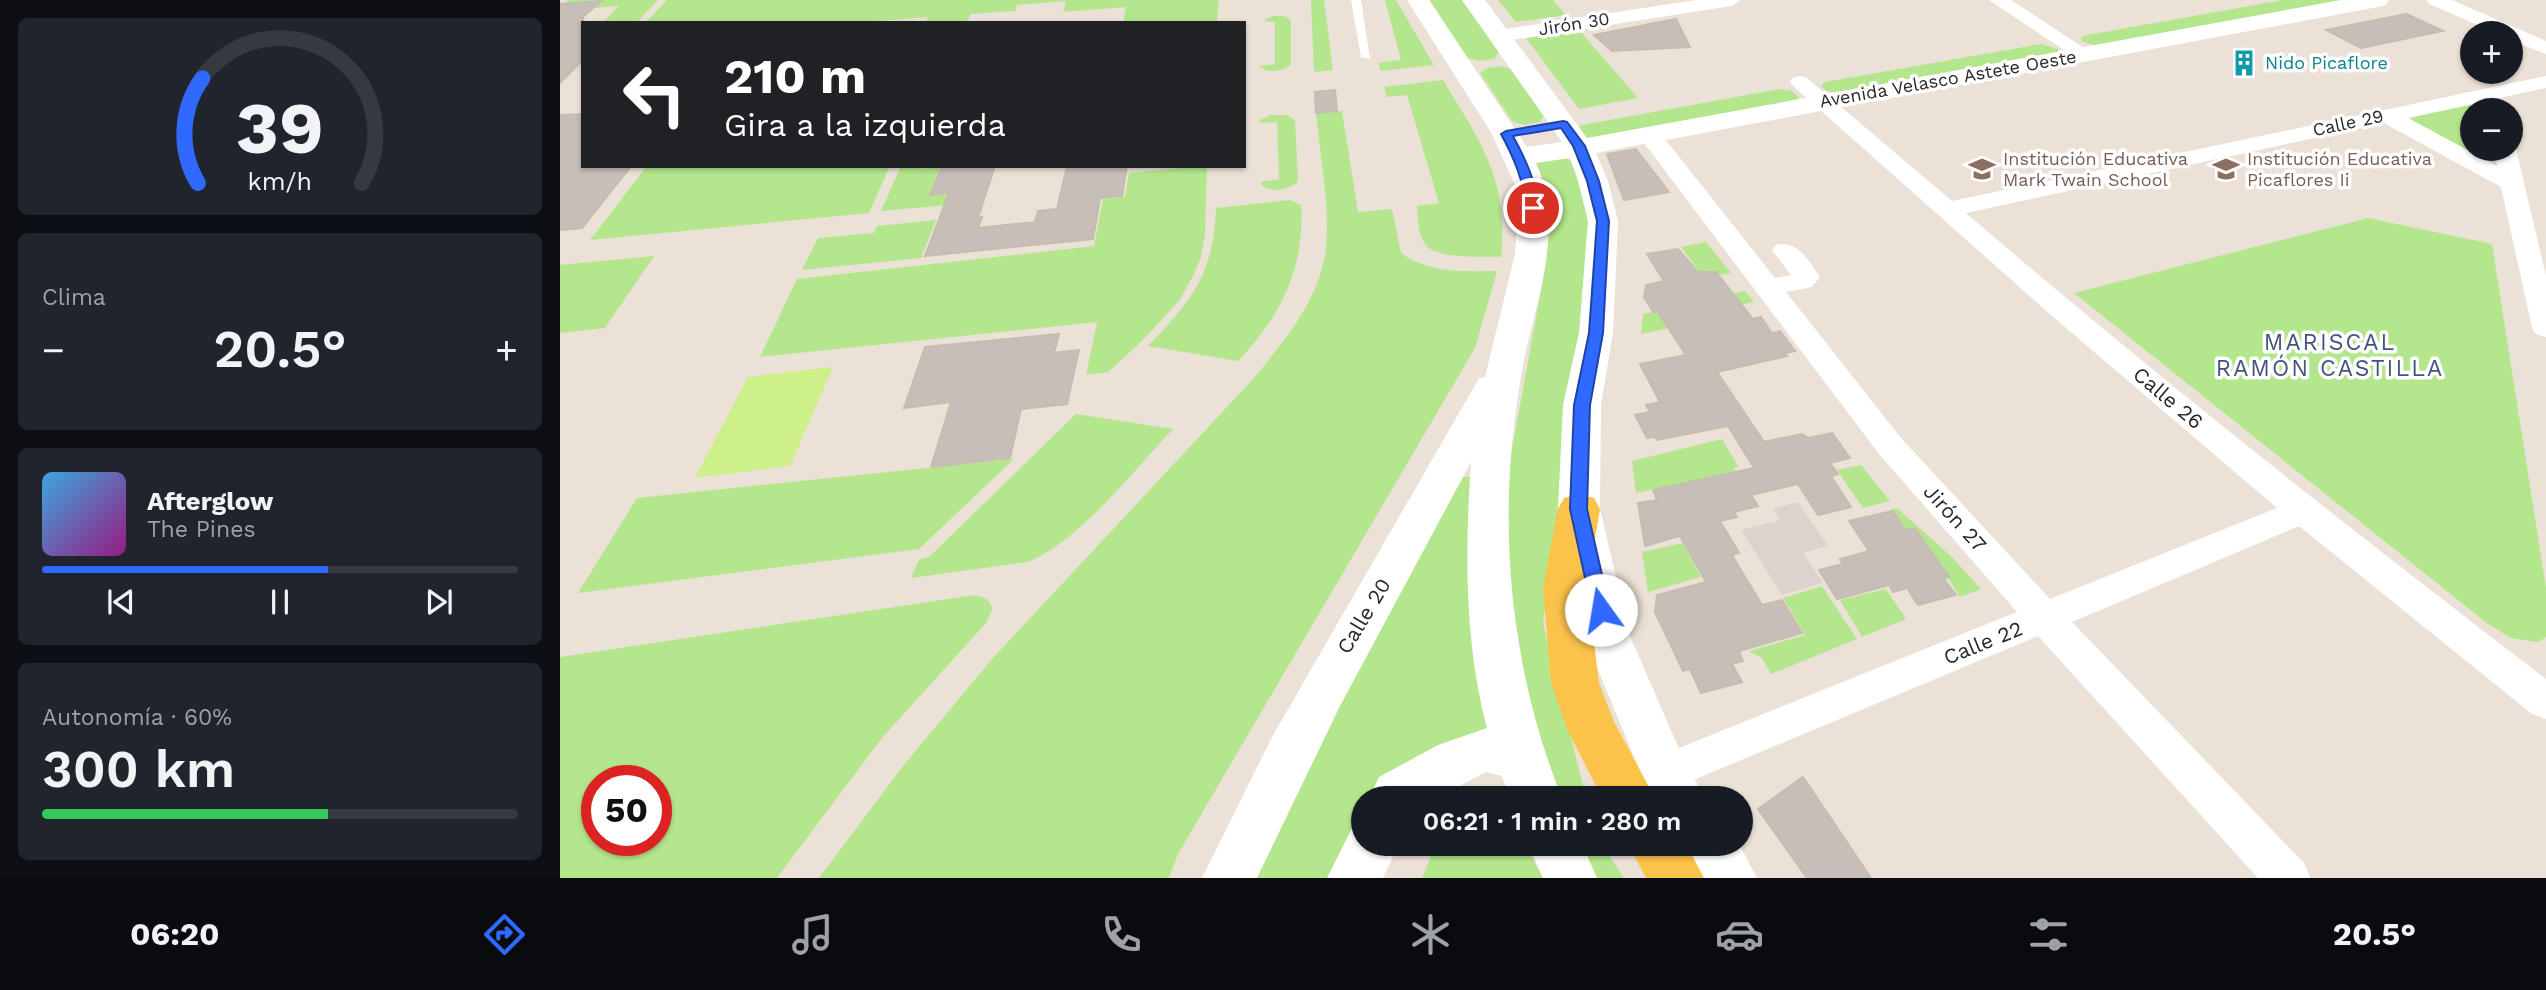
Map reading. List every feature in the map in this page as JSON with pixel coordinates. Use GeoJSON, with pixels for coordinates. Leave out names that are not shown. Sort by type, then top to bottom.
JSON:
{"type":"FeatureCollection","features":[{"type":"Feature","properties":{"kind":"main road"},"geometry":{"type":"LineString","coordinates":[[1418,0],[1489,63],[1593,181],[1603,221],[1596,333],[1582,405],[1579,509],[1565,586],[1575,683],[1593,731],[1653,786]]}},
{"type":"Feature","properties":{"kind":"main road"},"geometry":{"type":"LineString","coordinates":[[1473,0],[1499,36],[1489,63]]}},
{"type":"Feature","properties":{"kind":"main road","name":"Avenida Velasco Astete Oeste"},"geometry":{"type":"LineString","coordinates":[[1961,53],[2258,0]]}},
{"type":"Feature","properties":{"kind":"main road","name":"Avenida Velasco Astete Oeste"},"geometry":{"type":"LineString","coordinates":[[1552,135],[1649,134],[1806,87],[2083,54],[2378,0]]}},
{"type":"Feature","properties":{"kind":"main road"},"geometry":{"type":"LineString","coordinates":[[1489,63],[1552,135]]}},
{"type":"Feature","properties":{"kind":"main road"},"geometry":{"type":"LineString","coordinates":[[1527,778],[1494,655],[1489,585],[1491,457],[1507,358],[1531,265],[1534,226],[1531,190],[1552,135]]}},
{"type":"Feature","properties":{"kind":"main road","name":"Calle 20"},"geometry":{"type":"LineString","coordinates":[[1229,878],[1304,722],[1344,648],[1418,526],[1507,358]]}},
{"type":"Feature","properties":{"kind":"main road"},"geometry":{"type":"LineString","coordinates":[[1411,786],[1456,761],[1485,750],[1527,778]]}},
{"type":"Feature","properties":{"kind":"main road"},"geometry":{"type":"LineString","coordinates":[[1354,878],[1366,856]]}},
{"type":"Feature","properties":{"kind":"main road"},"geometry":{"type":"LineString","coordinates":[[1560,856],[1570,878]]}},
{"type":"Feature","properties":{"kind":"main road"},"geometry":{"type":"LineString","coordinates":[[1663,856],[1677,878]]}},
{"type":"Feature","properties":{"kind":"main road"},"geometry":{"type":"LineString","coordinates":[[1716,856],[1730,878]]}},
{"type":"Feature","properties":{"kind":"street","name":"Jirón 30"},"geometry":{"type":"LineString","coordinates":[[1499,36],[1732,0]]}},
{"type":"Feature","properties":{"kind":"street"},"geometry":{"type":"LineString","coordinates":[[1998,0],[2083,54]]}},
{"type":"Feature","properties":{"kind":"street"},"geometry":{"type":"LineString","coordinates":[[2436,0],[2546,48]]}},
{"type":"Feature","properties":{"kind":"street","name":"Calle 29"},"geometry":{"type":"LineString","coordinates":[[2505,98],[2546,82]]}},
{"type":"Feature","properties":{"kind":"street","name":"Calle 26"},"geometry":{"type":"LineString","coordinates":[[1806,87],[2302,511],[2546,702]]}},
{"type":"Feature","properties":{"kind":"street","name":"Calle 29"},"geometry":{"type":"LineString","coordinates":[[1946,209],[2386,115],[2460,106]]}},
{"type":"Feature","properties":{"kind":"street"},"geometry":{"type":"LineString","coordinates":[[2386,115],[2511,183]]}},
{"type":"Feature","properties":{"kind":"street","name":"Jirón 27"},"geometry":{"type":"LineString","coordinates":[[1649,134],[1890,446],[2045,618],[2288,878]]}},
{"type":"Feature","properties":{"kind":"street"},"geometry":{"type":"LineString","coordinates":[[2507,161],[2546,328]]}},
{"type":"Feature","properties":{"kind":"street"},"geometry":{"type":"LineString","coordinates":[[1769,287],[1803,281],[1807,277],[1785,250]]}},
{"type":"Feature","properties":{"kind":"street","name":"Calle 22"},"geometry":{"type":"LineString","coordinates":[[1666,786],[2045,618],[2302,511]]}},
{"type":"Feature","properties":{"kind":"street"},"geometry":{"type":"LineString","coordinates":[[2488,655],[2546,671]]}},
{"type":"Feature","properties":{"kind":"lane"},"geometry":{"type":"LineString","coordinates":[[1356,0],[1366,57]]}},
{"type":"Feature","properties":{"kind":"green space"},"geometry":{"type":"Polygon","coordinates":[[[568,0],[602,0],[565,3],[568,0]]]}},
{"type":"Feature","properties":{"kind":"green space"},"geometry":{"type":"Polygon","coordinates":[[[602,0],[658,0],[638,21],[604,21],[619,6],[595,8],[602,0]]]}},
{"type":"Feature","properties":{"kind":"green space"},"geometry":{"type":"Polygon","coordinates":[[[667,0],[1219,0],[1217,21],[1123,21],[1126,7],[1063,12],[1066,1],[1017,5],[1015,11],[971,14],[967,21],[927,21],[928,17],[877,21],[647,21],[667,0]]]}},
{"type":"Feature","properties":{"kind":"green space"},"geometry":{"type":"Polygon","coordinates":[[[1311,0],[1324,0],[1333,70],[1314,72],[1311,0]]]}},
{"type":"Feature","properties":{"kind":"green space"},"geometry":{"type":"Polygon","coordinates":[[[1385,0],[1396,0],[1434,65],[1381,71],[1378,63],[1401,60],[1385,0]]]}},
{"type":"Feature","properties":{"kind":"green space"},"geometry":{"type":"Polygon","coordinates":[[[1430,0],[1463,0],[1499,52],[1494,59],[1480,61],[1467,58],[1430,0]]]}},
{"type":"Feature","properties":{"kind":"green space"},"geometry":{"type":"Polygon","coordinates":[[[1498,0],[1553,0],[1566,15],[1516,22],[1498,0]]]}},
{"type":"Feature","properties":{"kind":"green space"},"geometry":{"type":"Polygon","coordinates":[[[2283,0],[2349,0],[2098,46],[2081,41],[2082,36],[2283,0]]]}},
{"type":"Feature","properties":{"kind":"green space"},"geometry":{"type":"Polygon","coordinates":[[[1272,16],[1284,16],[1291,20],[1291,64],[1275,71],[1259,66],[1275,64],[1275,22],[1263,21],[1272,16]]]}},
{"type":"Feature","properties":{"kind":"green space"},"geometry":{"type":"Polygon","coordinates":[[[1579,30],[1638,98],[1579,109],[1526,38],[1579,30]]]}},
{"type":"Feature","properties":{"kind":"green space"},"geometry":{"type":"Polygon","coordinates":[[[2041,44],[2058,49],[2058,54],[1840,93],[1827,91],[1821,86],[1825,82],[2041,44]]]}},
{"type":"Feature","properties":{"kind":"green space"},"geometry":{"type":"Polygon","coordinates":[[[1501,66],[1511,69],[1544,115],[1540,122],[1524,125],[1512,121],[1480,73],[1488,68],[1501,66]]]}},
{"type":"Feature","properties":{"kind":"green space"},"geometry":{"type":"Polygon","coordinates":[[[1443,80],[1480,143],[1496,183],[1501,205],[1501,257],[1439,253],[1425,244],[1421,236],[1417,206],[1439,203],[1407,95],[1387,97],[1384,87],[1443,80]]]}},
{"type":"Feature","properties":{"kind":"green space"},"geometry":{"type":"Polygon","coordinates":[[[1780,89],[1792,91],[1799,97],[1795,102],[1592,139],[1585,138],[1578,128],[1582,125],[1780,89]]]}},
{"type":"Feature","properties":{"kind":"green space"},"geometry":{"type":"Polygon","coordinates":[[[2460,107],[2460,149],[2411,121],[2412,117],[2460,107]]]}},
{"type":"Feature","properties":{"kind":"green space"},"geometry":{"type":"Polygon","coordinates":[[[1342,111],[1358,212],[1392,209],[1401,253],[1412,260],[1448,270],[1497,271],[1475,348],[1178,854],[1169,878],[819,878],[903,766],[992,659],[1254,378],[1300,317],[1317,284],[1326,247],[1326,197],[1316,113],[1342,111]]]}},
{"type":"Feature","properties":{"kind":"green space"},"geometry":{"type":"Polygon","coordinates":[[[1271,115],[1287,115],[1295,120],[1298,179],[1297,183],[1278,190],[1261,184],[1279,179],[1277,122],[1260,123],[1260,120],[1271,115]]]}},
{"type":"Feature","properties":{"kind":"green space"},"geometry":{"type":"Polygon","coordinates":[[[1563,157],[1576,163],[1585,189],[1592,254],[1543,623],[1583,786],[1547,786],[1538,761],[1504,549],[1510,460],[1547,258],[1547,227],[1533,166],[1543,158],[1563,157]]]}},
{"type":"Feature","properties":{"kind":"green space"},"geometry":{"type":"Polygon","coordinates":[[[645,168],[889,168],[869,213],[590,240],[645,168]]]}},
{"type":"Feature","properties":{"kind":"green space"},"geometry":{"type":"Polygon","coordinates":[[[900,168],[940,168],[929,196],[972,192],[976,182],[990,180],[983,202],[881,211],[900,168]]]}},
{"type":"Feature","properties":{"kind":"green space"},"geometry":{"type":"Polygon","coordinates":[[[1207,168],[1205,234],[1201,257],[1179,301],[1142,341],[1108,372],[1086,375],[1097,322],[760,357],[797,279],[1094,246],[1103,199],[1125,197],[1129,173],[1207,168]]]}},
{"type":"Feature","properties":{"kind":"green space"},"geometry":{"type":"Polygon","coordinates":[[[1290,200],[1301,205],[1299,250],[1294,270],[1287,290],[1267,326],[1238,361],[1148,346],[1177,314],[1198,284],[1210,251],[1216,208],[1290,200]]]}},
{"type":"Feature","properties":{"kind":"green space"},"geometry":{"type":"Polygon","coordinates":[[[2368,218],[2492,244],[2546,588],[2546,637],[2538,642],[2511,638],[2488,624],[2074,293],[2368,218]]]}},
{"type":"Feature","properties":{"kind":"green space"},"geometry":{"type":"Polygon","coordinates":[[[936,220],[921,258],[802,270],[818,238],[874,233],[877,226],[936,220]]]}},
{"type":"Feature","properties":{"kind":"green space"},"geometry":{"type":"Polygon","coordinates":[[[1706,242],[1731,273],[1720,275],[1717,272],[1706,274],[1699,271],[1681,247],[1706,242]]]}},
{"type":"Feature","properties":{"kind":"green space"},"geometry":{"type":"Polygon","coordinates":[[[654,256],[605,328],[560,333],[560,265],[654,256]]]}},
{"type":"Feature","properties":{"kind":"green space"},"geometry":{"type":"Polygon","coordinates":[[[1745,291],[1754,302],[1717,309],[1708,320],[1641,334],[1643,314],[1745,291]]]}},
{"type":"Feature","properties":{"kind":"green space"},"geometry":{"type":"Polygon","coordinates":[[[833,367],[790,466],[695,478],[748,377],[833,367]]]}},
{"type":"Feature","properties":{"kind":"green space"},"geometry":{"type":"Polygon","coordinates":[[[1076,414],[1173,429],[1085,523],[1046,553],[1027,562],[911,578],[919,559],[929,557],[1076,414]]]}},
{"type":"Feature","properties":{"kind":"green space"},"geometry":{"type":"Polygon","coordinates":[[[1722,439],[1738,466],[1734,468],[1735,472],[1636,493],[1632,461],[1722,439]]]}},
{"type":"Feature","properties":{"kind":"green space"},"geometry":{"type":"Polygon","coordinates":[[[1014,459],[919,549],[578,593],[637,498],[1014,459]]]}},
{"type":"Feature","properties":{"kind":"green space"},"geometry":{"type":"Polygon","coordinates":[[[1861,465],[1890,501],[1863,508],[1837,470],[1861,465]]]}},
{"type":"Feature","properties":{"kind":"green space"},"geometry":{"type":"Polygon","coordinates":[[[1477,476],[1476,584],[1488,739],[1397,786],[1351,786],[1351,840],[1331,878],[1251,878],[1456,478],[1477,476]]]}},
{"type":"Feature","properties":{"kind":"green space"},"geometry":{"type":"Polygon","coordinates":[[[1897,508],[1952,557],[1981,589],[1960,597],[1915,527],[1905,529],[1892,509],[1897,508]]]}},
{"type":"Feature","properties":{"kind":"green space"},"geometry":{"type":"Polygon","coordinates":[[[1683,543],[1701,577],[1648,592],[1642,552],[1683,543]]]}},
{"type":"Feature","properties":{"kind":"green space"},"geometry":{"type":"Polygon","coordinates":[[[1822,586],[1857,639],[1771,674],[1762,658],[1749,651],[1805,635],[1783,598],[1822,586]]]}},
{"type":"Feature","properties":{"kind":"green space"},"geometry":{"type":"Polygon","coordinates":[[[1886,589],[1906,619],[1862,637],[1840,600],[1886,589]]]}},
{"type":"Feature","properties":{"kind":"green space"},"geometry":{"type":"Polygon","coordinates":[[[975,595],[987,599],[993,608],[986,623],[882,738],[777,878],[560,878],[560,657],[975,595]]]}},
{"type":"Feature","properties":{"kind":"green space"},"geometry":{"type":"Polygon","coordinates":[[[1431,856],[1531,856],[1543,878],[1422,878],[1431,856]]]}},
{"type":"Feature","properties":{"kind":"green space"},"geometry":{"type":"Polygon","coordinates":[[[1575,856],[1609,856],[1624,878],[1583,878],[1575,856]]]}},
{"type":"Feature","properties":{"kind":"shaded area"},"geometry":{"type":"Polygon","coordinates":[[[1798,502],[1828,546],[1803,553],[1823,583],[1782,595],[1741,530],[1780,520],[1773,509],[1798,502]]]}},
{"type":"Feature","properties":{"kind":"building"},"geometry":{"type":"Polygon","coordinates":[[[601,1],[581,21],[581,62],[560,83],[560,4],[601,1]]]}},
{"type":"Feature","properties":{"kind":"building"},"geometry":{"type":"Polygon","coordinates":[[[2406,14],[2443,31],[2361,48],[2326,30],[2406,14]]]}},
{"type":"Feature","properties":{"kind":"building"},"geometry":{"type":"Polygon","coordinates":[[[1676,19],[1690,47],[1612,51],[1594,35],[1676,19]]]}},
{"type":"Feature","properties":{"kind":"building"},"geometry":{"type":"Polygon","coordinates":[[[1335,90],[1337,111],[1316,113],[1315,92],[1335,90]]]}},
{"type":"Feature","properties":{"kind":"building"},"geometry":{"type":"Polygon","coordinates":[[[581,114],[581,168],[629,168],[582,228],[560,230],[560,115],[581,114]]]}},
{"type":"Feature","properties":{"kind":"building"},"geometry":{"type":"Polygon","coordinates":[[[1636,149],[1669,192],[1624,200],[1607,154],[1636,149]]]}},
{"type":"Feature","properties":{"kind":"building"},"geometry":{"type":"Polygon","coordinates":[[[941,168],[994,168],[978,218],[982,217],[978,228],[1035,222],[1038,211],[1057,209],[1067,168],[1127,168],[1122,196],[1100,198],[1093,239],[925,256],[949,193],[930,195],[941,168]]]}},
{"type":"Feature","properties":{"kind":"building"},"geometry":{"type":"Polygon","coordinates":[[[1678,249],[1698,272],[1716,272],[1753,319],[1761,317],[1772,333],[1780,331],[1795,351],[1785,353],[1787,356],[1717,372],[1764,442],[1802,434],[1808,438],[1832,433],[1850,458],[1830,463],[1838,474],[1831,476],[1851,507],[1818,515],[1798,484],[1751,495],[1758,506],[1734,512],[1737,517],[1720,521],[1739,553],[1732,555],[1762,605],[1782,600],[1802,633],[1739,651],[1743,661],[1732,664],[1742,682],[1701,693],[1690,669],[1683,671],[1655,612],[1657,595],[1706,582],[1680,536],[1645,546],[1638,503],[1657,500],[1653,490],[1754,468],[1728,426],[1657,440],[1655,437],[1647,438],[1635,415],[1650,412],[1646,405],[1660,402],[1640,364],[1686,355],[1657,311],[1653,312],[1644,297],[1646,285],[1664,281],[1647,254],[1678,249]]]}},
{"type":"Feature","properties":{"kind":"building"},"geometry":{"type":"Polygon","coordinates":[[[1059,334],[1054,353],[1079,350],[1067,404],[1021,409],[1010,458],[931,467],[951,402],[904,408],[925,347],[1059,334]]]}},
{"type":"Feature","properties":{"kind":"building"},"geometry":{"type":"Polygon","coordinates":[[[1893,511],[1905,530],[1915,528],[1949,577],[1944,579],[1956,595],[1918,605],[1907,588],[1893,592],[1889,585],[1837,599],[1819,570],[1843,564],[1840,559],[1869,551],[1849,521],[1893,511]]]}},
{"type":"Feature","properties":{"kind":"building"},"geometry":{"type":"Polygon","coordinates":[[[1803,777],[1871,878],[1807,878],[1758,809],[1803,777]]]}},
{"type":"Feature","properties":{"kind":"place","name":"Nido Picaflore"},"geometry":{"type":"Point","coordinates":[2244,63]}},
{"type":"Feature","properties":{"kind":"place","name":"Institución Educativa Mark Twain School"},"geometry":{"type":"Point","coordinates":[1982,169]}},
{"type":"Feature","properties":{"kind":"place","name":"Institución Educativa Picaflores Ii"},"geometry":{"type":"Point","coordinates":[2226,169]}},
{"type":"Feature","properties":{"kind":"district","name":"MARISCAL RAMÓN CASTILLA"},"geometry":{"type":"Point","coordinates":[2330,355]}},
{"type":"Feature","properties":{"kind":"route"},"geometry":{"type":"LineString","coordinates":[[1533,208],[1531,190],[1521,161],[1506,134],[1563,124],[1579,146],[1593,181],[1603,221],[1596,333],[1582,405],[1579,509],[1601,610]]}}]}
